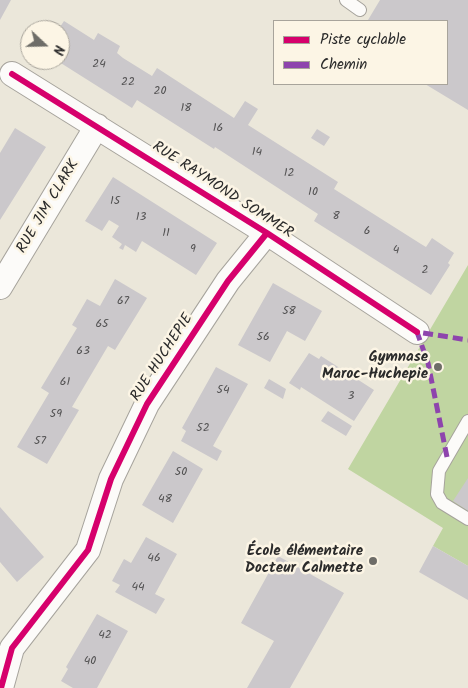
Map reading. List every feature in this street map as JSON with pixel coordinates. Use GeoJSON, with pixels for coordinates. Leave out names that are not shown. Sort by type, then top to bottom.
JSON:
{"type":"FeatureCollection","features":[{"type":"Feature","properties":{"kind":"street","name":"RUE RAYMOND SOMMER"},"geometry":{"type":"LineString","coordinates":[[12,74],[267,234],[417,332]]}},
{"type":"Feature","properties":{"kind":"street","name":"RUE JIM CLARK"},"geometry":{"type":"LineString","coordinates":[[0,287],[97,126]]}},
{"type":"Feature","properties":{"kind":"street","name":"RUE HUCHEPIE"},"geometry":{"type":"LineString","coordinates":[[1,688],[6,640],[88,550],[111,479],[147,404],[228,281],[267,234]]}},
{"type":"Feature","properties":{"kind":"lane"},"geometry":{"type":"LineString","coordinates":[[346,0],[360,10]]}},
{"type":"Feature","properties":{"kind":"lane"},"geometry":{"type":"LineString","coordinates":[[468,421],[439,471],[437,494],[442,503],[468,519]]}},
{"type":"Feature","properties":{"kind":"green space","name":"Gymnase Maroc-Huchepie"},"geometry":{"type":"Polygon","coordinates":[[[468,265],[468,566],[433,546],[443,528],[348,469],[468,265]]]}},
{"type":"Feature","properties":{"kind":"building"},"geometry":{"type":"Polygon","coordinates":[[[0,0],[11,0],[0,20],[0,0]]]}},
{"type":"Feature","properties":{"kind":"building"},"geometry":{"type":"Polygon","coordinates":[[[380,0],[468,0],[468,110],[427,85],[448,85],[448,20],[368,20],[380,0]]]}},
{"type":"Feature","properties":{"kind":"building"},"geometry":{"type":"Polygon","coordinates":[[[70,25],[94,40],[98,33],[120,46],[117,53],[123,58],[152,76],[157,68],[234,118],[245,101],[258,109],[248,125],[338,182],[334,189],[426,247],[432,238],[454,253],[448,263],[450,265],[431,295],[314,221],[318,214],[215,147],[214,149],[137,100],[132,108],[70,69],[70,25]]]}},
{"type":"Feature","properties":{"kind":"building"},"geometry":{"type":"Polygon","coordinates":[[[15,128],[46,147],[0,220],[0,153],[15,128]]]}},
{"type":"Feature","properties":{"kind":"building"},"geometry":{"type":"Polygon","coordinates":[[[317,129],[330,137],[324,146],[311,138],[317,129]]]}},
{"type":"Feature","properties":{"kind":"building"},"geometry":{"type":"Polygon","coordinates":[[[113,177],[217,243],[196,275],[142,241],[136,252],[125,245],[123,250],[119,248],[122,244],[112,237],[119,226],[109,220],[102,231],[85,221],[113,177]]]}},
{"type":"Feature","properties":{"kind":"building"},"geometry":{"type":"Polygon","coordinates":[[[115,279],[147,298],[115,350],[108,346],[72,407],[79,410],[47,464],[17,447],[49,393],[41,388],[77,328],[72,325],[87,299],[100,306],[115,279]]]}},
{"type":"Feature","properties":{"kind":"building"},"geometry":{"type":"Polygon","coordinates":[[[273,283],[322,311],[305,341],[287,331],[270,362],[238,345],[273,283]]]}},
{"type":"Feature","properties":{"kind":"building"},"geometry":{"type":"Polygon","coordinates":[[[309,353],[319,359],[321,356],[374,390],[354,421],[301,387],[300,390],[289,383],[309,353]]]}},
{"type":"Feature","properties":{"kind":"building"},"geometry":{"type":"Polygon","coordinates":[[[216,367],[248,384],[213,446],[222,451],[217,461],[181,441],[186,431],[182,428],[216,367]]]}},
{"type":"Feature","properties":{"kind":"building"},"geometry":{"type":"Polygon","coordinates":[[[269,379],[286,389],[283,399],[264,388],[269,379]]]}},
{"type":"Feature","properties":{"kind":"building"},"geometry":{"type":"Polygon","coordinates":[[[328,411],[352,426],[346,436],[321,421],[328,411]]]}},
{"type":"Feature","properties":{"kind":"building"},"geometry":{"type":"Polygon","coordinates":[[[173,451],[203,469],[173,523],[142,505],[173,451]]]}},
{"type":"Feature","properties":{"kind":"building"},"geometry":{"type":"Polygon","coordinates":[[[468,478],[468,511],[453,501],[468,478]]]}},
{"type":"Feature","properties":{"kind":"building"},"geometry":{"type":"Polygon","coordinates":[[[0,507],[44,557],[17,582],[0,562],[0,507]]]}},
{"type":"Feature","properties":{"kind":"building"},"geometry":{"type":"Polygon","coordinates":[[[146,537],[177,554],[155,594],[165,599],[156,614],[115,592],[120,585],[112,581],[124,559],[131,563],[146,537]]]}},
{"type":"Feature","properties":{"kind":"building"},"geometry":{"type":"Polygon","coordinates":[[[433,546],[468,566],[468,600],[419,572],[433,546]]]}},
{"type":"Feature","properties":{"kind":"building"},"geometry":{"type":"Polygon","coordinates":[[[278,556],[344,593],[290,688],[247,688],[274,641],[241,623],[278,556]]]}},
{"type":"Feature","properties":{"kind":"building"},"geometry":{"type":"Polygon","coordinates":[[[97,614],[128,631],[97,688],[73,688],[61,681],[68,669],[66,667],[97,614]]]}},
{"type":"Feature","properties":{"kind":"marked path"},"geometry":{"type":"LineString","coordinates":[[447,457],[428,363],[417,332],[468,340]]}},
{"type":"Feature","properties":{"kind":"cycle path"},"geometry":{"type":"LineString","coordinates":[[12,74],[267,233],[417,332]]}},
{"type":"Feature","properties":{"kind":"cycle path"},"geometry":{"type":"LineString","coordinates":[[1,688],[12,648],[88,550],[111,479],[147,404],[228,281],[267,233]]}},
{"type":"Feature","properties":{"kind":"place","name":"Gymnase Maroc-Huchepie"},"geometry":{"type":"Point","coordinates":[438,367]}},
{"type":"Feature","properties":{"kind":"place","name":"École élémentaire Docteur Calmette"},"geometry":{"type":"Point","coordinates":[373,561]}}]}
